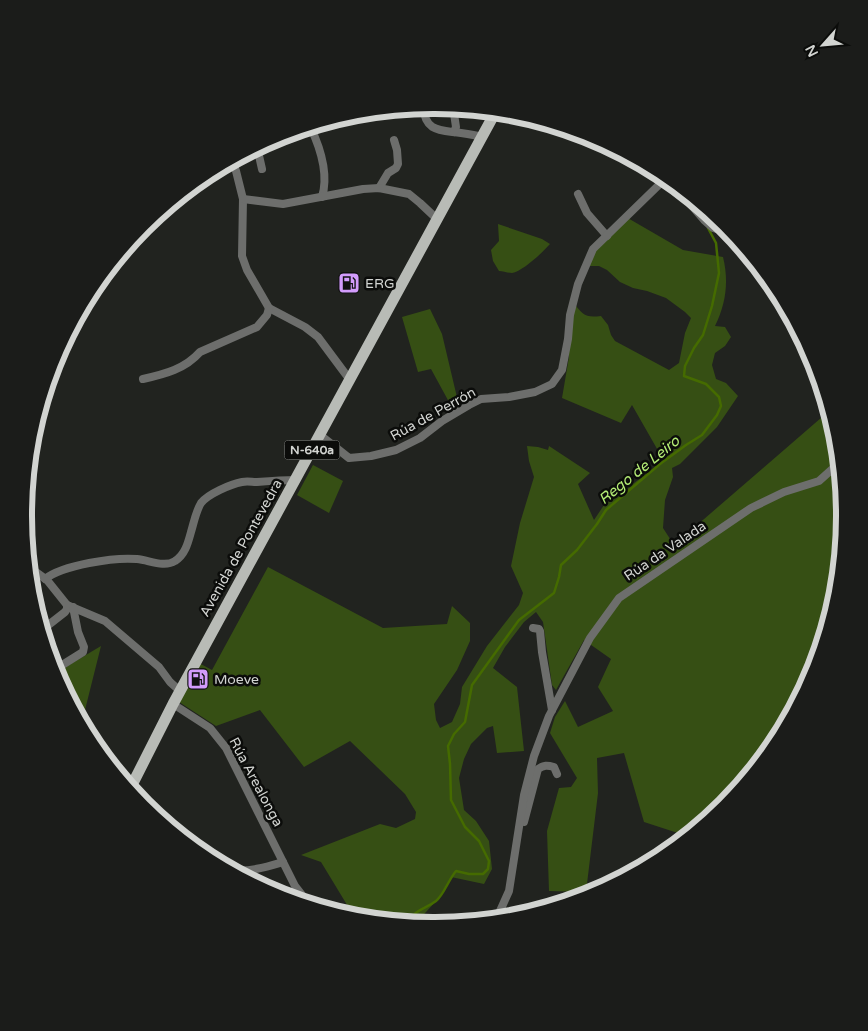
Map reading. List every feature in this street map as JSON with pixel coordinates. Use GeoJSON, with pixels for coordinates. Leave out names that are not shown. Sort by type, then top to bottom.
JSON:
{"type":"FeatureCollection","features":[{"type":"Feature","properties":{"kind":"main road","name":"Avenida de Pontevedra"},"geometry":{"type":"LineString","coordinates":[[134,782],[180,691],[492,118]]}},
{"type":"Feature","properties":{"kind":"street"},"geometry":{"type":"LineString","coordinates":[[423,114],[432,128],[440,131],[482,137]]}},
{"type":"Feature","properties":{"kind":"street"},"geometry":{"type":"LineString","coordinates":[[454,115],[456,127],[454,132]]}},
{"type":"Feature","properties":{"kind":"street"},"geometry":{"type":"LineString","coordinates":[[313,133],[322,159],[324,189],[322,197]]}},
{"type":"Feature","properties":{"kind":"street"},"geometry":{"type":"LineString","coordinates":[[379,188],[388,173],[396,168],[398,164],[394,140]]}},
{"type":"Feature","properties":{"kind":"street"},"geometry":{"type":"LineString","coordinates":[[259,154],[262,169]]}},
{"type":"Feature","properties":{"kind":"street"},"geometry":{"type":"LineString","coordinates":[[234,167],[243,199],[242,256],[246,270],[269,308],[318,337],[350,380]]}},
{"type":"Feature","properties":{"kind":"street","name":"Rúa de Perrón"},"geometry":{"type":"LineString","coordinates":[[320,434],[349,458],[371,456],[396,450],[420,438],[442,421],[481,400],[535,392],[552,384],[562,370],[570,315],[578,284],[593,249],[660,184]]}},
{"type":"Feature","properties":{"kind":"street"},"geometry":{"type":"LineString","coordinates":[[243,199],[283,204],[363,188],[379,188],[409,194],[437,219]]}},
{"type":"Feature","properties":{"kind":"street"},"geometry":{"type":"LineString","coordinates":[[578,194],[587,213],[607,236]]}},
{"type":"Feature","properties":{"kind":"street"},"geometry":{"type":"LineString","coordinates":[[698,214],[714,228]]}},
{"type":"Feature","properties":{"kind":"street"},"geometry":{"type":"LineString","coordinates":[[143,379],[168,373],[184,366],[200,352],[257,327],[267,315],[269,308]]}},
{"type":"Feature","properties":{"kind":"street","name":"Rúa da Valada"},"geometry":{"type":"LineString","coordinates":[[500,911],[509,891],[526,788],[534,756],[552,710],[590,638],[619,598],[751,508],[784,492],[819,481],[833,469]]}},
{"type":"Feature","properties":{"kind":"street"},"geometry":{"type":"LineString","coordinates":[[45,579],[52,574],[69,568],[102,561],[137,559],[167,564],[175,561],[183,553],[189,541],[197,510],[202,501],[211,495],[242,482],[295,480]]}},
{"type":"Feature","properties":{"kind":"street"},"geometry":{"type":"LineString","coordinates":[[37,573],[70,606],[105,621],[159,667],[170,682],[180,691]]}},
{"type":"Feature","properties":{"kind":"street"},"geometry":{"type":"LineString","coordinates":[[48,625],[70,606]]}},
{"type":"Feature","properties":{"kind":"street"},"geometry":{"type":"LineString","coordinates":[[61,664],[83,652],[84,647],[70,606]]}},
{"type":"Feature","properties":{"kind":"street"},"geometry":{"type":"LineString","coordinates":[[533,628],[539,628],[540,632],[552,710]]}},
{"type":"Feature","properties":{"kind":"street","name":"Rúa Arealonga"},"geometry":{"type":"LineString","coordinates":[[174,704],[210,728],[226,748],[295,886],[302,895]]}},
{"type":"Feature","properties":{"kind":"street","name":"Rúa da Valada"},"geometry":{"type":"LineString","coordinates":[[518,837],[523,826],[538,769],[543,766],[554,767],[557,774]]}},
{"type":"Feature","properties":{"kind":"street"},"geometry":{"type":"LineString","coordinates":[[246,870],[283,862]]}},
{"type":"Feature","properties":{"kind":"green space"},"geometry":{"type":"Polygon","coordinates":[[[626,217],[683,250],[723,257],[726,284],[722,309],[715,326],[725,327],[731,337],[725,346],[715,353],[712,365],[716,379],[726,383],[738,396],[717,427],[680,464],[672,468],[673,477],[665,500],[663,528],[674,545],[823,416],[828,437],[835,489],[835,542],[828,594],[814,645],[805,669],[782,716],[753,760],[718,799],[679,833],[644,822],[624,753],[597,758],[598,793],[587,887],[574,892],[549,891],[547,831],[559,788],[571,787],[577,778],[550,733],[555,717],[565,701],[578,727],[613,711],[598,687],[611,659],[584,640],[556,690],[552,685],[543,622],[536,612],[524,622],[505,647],[493,668],[517,687],[524,751],[497,753],[493,726],[487,728],[471,744],[464,759],[459,778],[464,810],[476,821],[489,841],[492,869],[484,884],[451,877],[437,900],[422,917],[382,914],[348,907],[321,862],[301,855],[380,824],[396,828],[415,819],[416,812],[405,794],[350,741],[304,767],[260,710],[216,726],[176,700],[197,662],[212,670],[268,567],[383,628],[447,624],[452,606],[470,623],[470,641],[457,670],[434,704],[436,720],[440,728],[452,722],[460,704],[462,687],[487,646],[519,605],[523,593],[511,566],[520,523],[534,477],[527,446],[548,450],[549,446],[590,473],[578,484],[594,520],[604,505],[664,461],[632,405],[621,423],[562,398],[569,357],[568,339],[573,302],[585,315],[601,316],[608,325],[615,341],[669,370],[679,363],[685,333],[691,318],[666,298],[620,282],[607,270],[599,266],[586,266],[593,249],[626,217]]]}},
{"type":"Feature","properties":{"kind":"green space"},"geometry":{"type":"Polygon","coordinates":[[[498,224],[542,239],[550,244],[532,261],[516,272],[499,271],[493,261],[491,250],[499,241],[498,224]]]}},
{"type":"Feature","properties":{"kind":"green space"},"geometry":{"type":"Polygon","coordinates":[[[430,309],[442,334],[460,410],[455,413],[431,369],[418,372],[402,317],[430,309]]]}},
{"type":"Feature","properties":{"kind":"green space"},"geometry":{"type":"Polygon","coordinates":[[[313,465],[343,481],[329,513],[297,495],[313,465]]]}},
{"type":"Feature","properties":{"kind":"green space"},"geometry":{"type":"Polygon","coordinates":[[[101,646],[84,713],[63,670],[101,646]]]}},
{"type":"Feature","properties":{"kind":"waterway","name":"Rego de Leiro"},"geometry":{"type":"LineString","coordinates":[[413,916],[439,899],[456,871],[469,874],[483,874],[488,869],[489,861],[479,841],[465,827],[451,800],[448,746],[454,734],[465,722],[472,685],[519,620],[554,593],[561,565],[577,550],[606,510],[660,464],[702,435],[717,415],[721,406],[719,397],[706,384],[684,376],[685,366],[703,335],[719,273],[716,243],[708,228]]}},
{"type":"Feature","properties":{"kind":"place","name":"ERG"},"geometry":{"type":"Point","coordinates":[349,283]}},
{"type":"Feature","properties":{"kind":"place","name":"Moeve"},"geometry":{"type":"Point","coordinates":[198,679]}}]}
